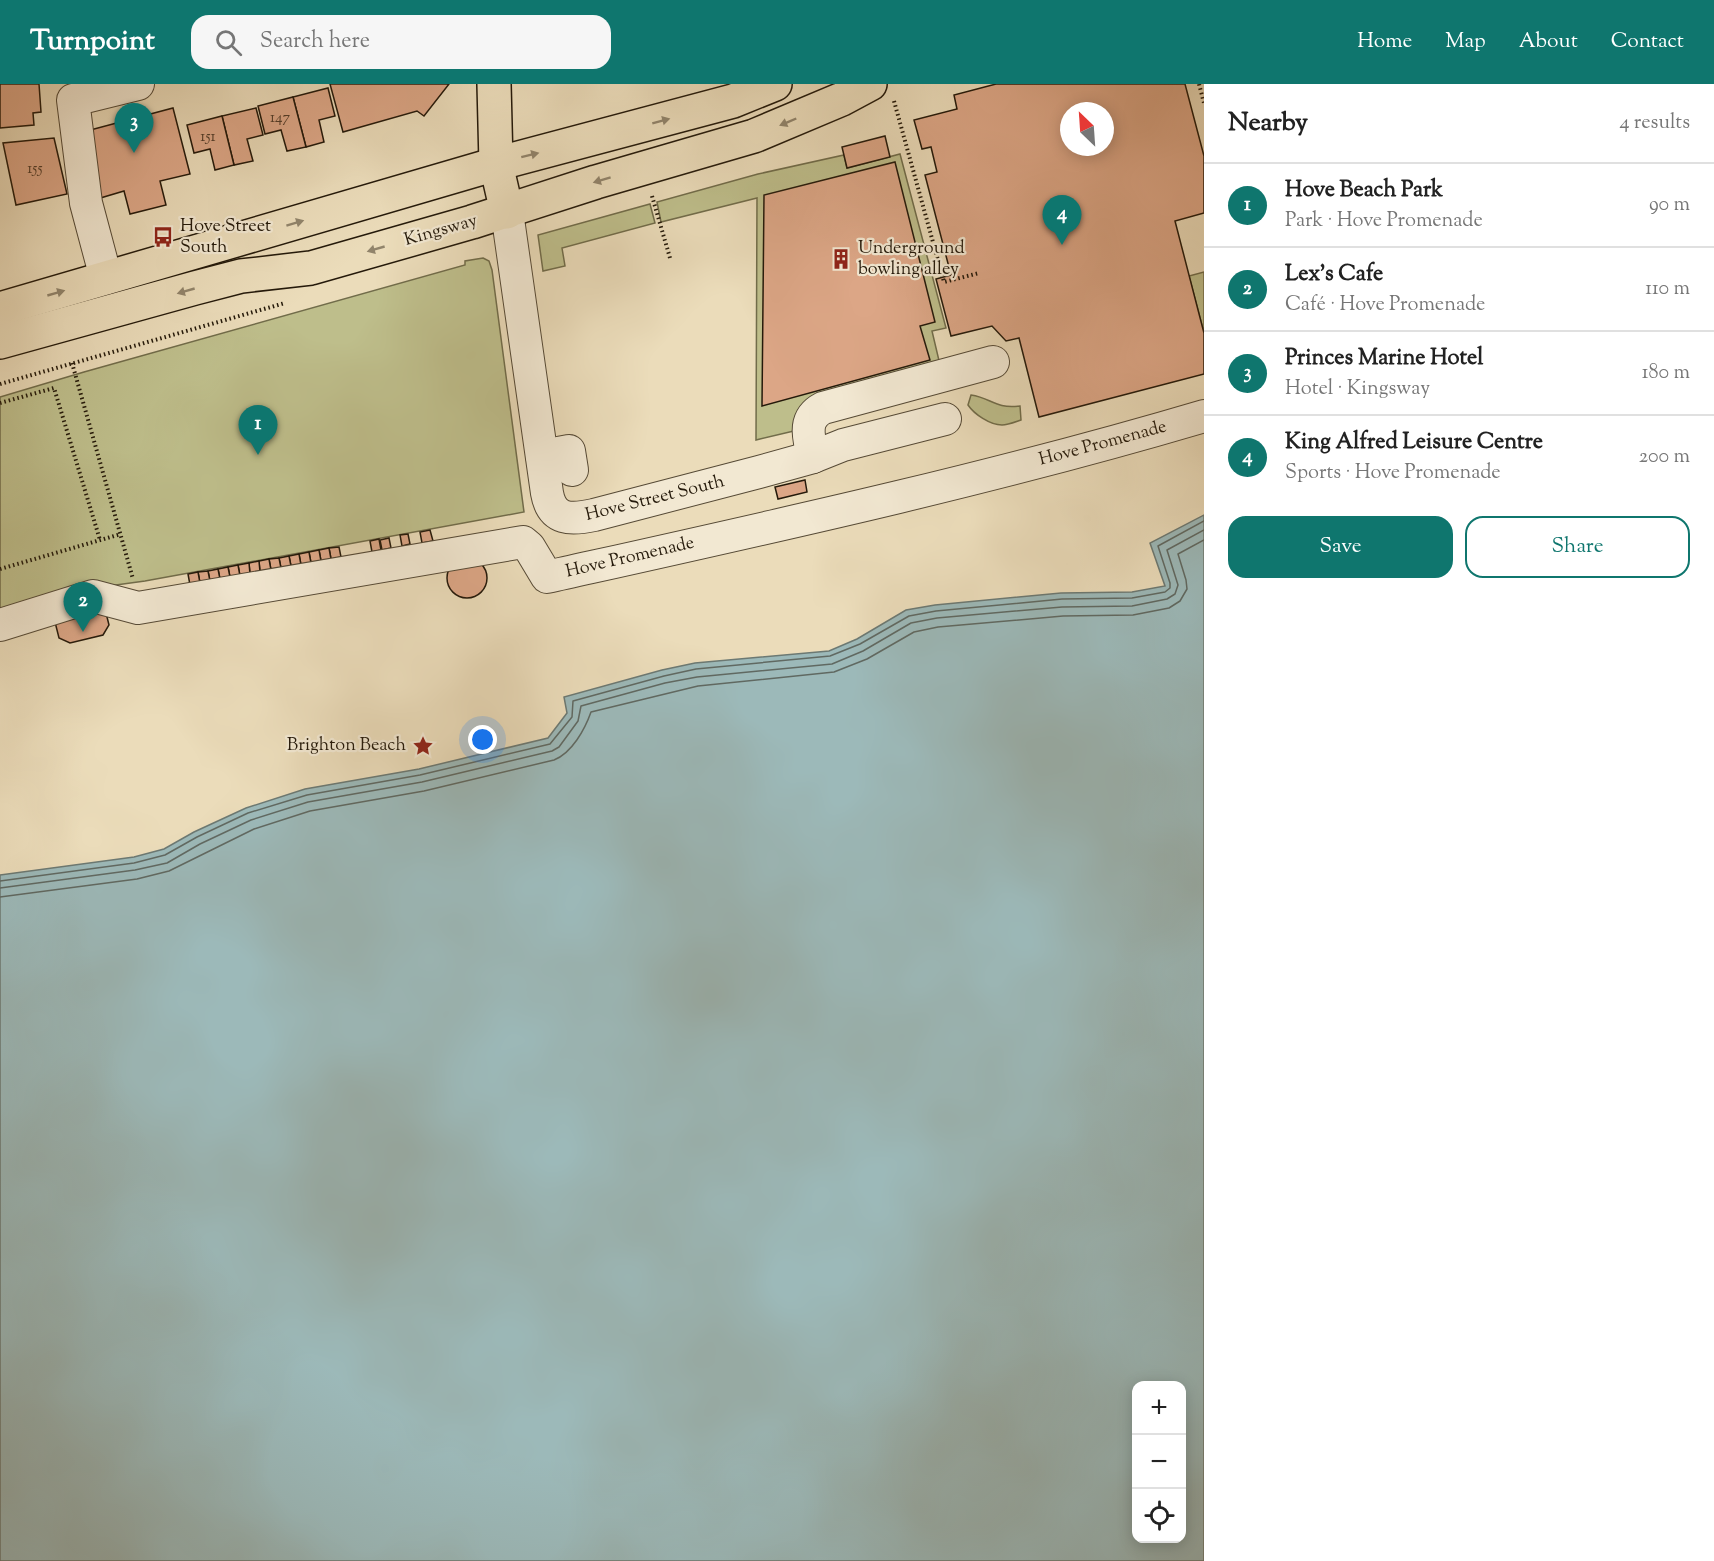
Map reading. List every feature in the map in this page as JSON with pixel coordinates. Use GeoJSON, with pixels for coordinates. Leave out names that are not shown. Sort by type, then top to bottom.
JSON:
{"type":"FeatureCollection","features":[{"type":"Feature","properties":{"kind":"main road"},"geometry":{"type":"LineString","coordinates":[[494,84],[496,164],[507,212]]}},
{"type":"Feature","properties":{"kind":"main road"},"geometry":{"type":"LineString","coordinates":[[0,309],[496,164],[733,101],[775,84]]}},
{"type":"Feature","properties":{"kind":"main road","name":"Kingsway"},"geometry":{"type":"LineString","coordinates":[[0,342],[241,276],[311,268],[507,212],[596,182],[754,136],[842,99],[881,91]]}},
{"type":"Feature","properties":{"kind":"street"},"geometry":{"type":"LineString","coordinates":[[106,278],[87,203],[73,100],[138,84]]}},
{"type":"Feature","properties":{"kind":"street","name":"Hove Street South"},"geometry":{"type":"LineString","coordinates":[[507,212],[549,504],[563,516],[577,519],[813,457],[843,445],[945,419]]}},
{"type":"Feature","properties":{"kind":"street"},"geometry":{"type":"LineString","coordinates":[[813,457],[807,431],[808,425],[813,415],[823,408],[993,362]]}},
{"type":"Feature","properties":{"kind":"street","name":"Hove Promenade"},"geometry":{"type":"LineString","coordinates":[[0,625],[93,596],[138,608],[523,542],[529,547],[547,577],[845,509],[1108,445],[1204,416]]}},
{"type":"Feature","properties":{"kind":"street"},"geometry":{"type":"LineString","coordinates":[[542,456],[569,451],[572,470]]}},
{"type":"Feature","properties":{"kind":"path"},"geometry":{"type":"LineString","coordinates":[[1199,84],[1204,103]]}},
{"type":"Feature","properties":{"kind":"path"},"geometry":{"type":"LineString","coordinates":[[881,91],[897,105],[944,282],[979,273]]}},
{"type":"Feature","properties":{"kind":"path"},"geometry":{"type":"LineString","coordinates":[[652,196],[670,258]]}},
{"type":"Feature","properties":{"kind":"path"},"geometry":{"type":"LineString","coordinates":[[0,384],[289,301]]}},
{"type":"Feature","properties":{"kind":"path"},"geometry":{"type":"LineString","coordinates":[[72,363],[134,582],[138,608]]}},
{"type":"Feature","properties":{"kind":"path"},"geometry":{"type":"LineString","coordinates":[[0,403],[54,388],[100,540]]}},
{"type":"Feature","properties":{"kind":"path"},"geometry":{"type":"LineString","coordinates":[[0,569],[121,534]]}},
{"type":"Feature","properties":{"kind":"green space","name":"Underground bowling alley"},"geometry":{"type":"Polygon","coordinates":[[[900,154],[946,328],[932,331],[941,369],[798,430],[756,440],[757,198],[661,222],[657,202],[758,174],[844,155],[847,168],[900,154]]]}},
{"type":"Feature","properties":{"kind":"green space"},"geometry":{"type":"Polygon","coordinates":[[[650,204],[655,223],[562,248],[565,266],[543,271],[538,235],[650,204]]]}},
{"type":"Feature","properties":{"kind":"green space"},"geometry":{"type":"Polygon","coordinates":[[[483,258],[489,261],[492,270],[524,512],[145,581],[94,588],[0,617],[0,397],[465,265],[465,261],[483,258]]]}},
{"type":"Feature","properties":{"kind":"green space"},"geometry":{"type":"Polygon","coordinates":[[[1204,272],[1204,333],[1189,276],[1204,272]]]}},
{"type":"Feature","properties":{"kind":"green space"},"geometry":{"type":"Polygon","coordinates":[[[971,395],[999,405],[1020,406],[1021,420],[1002,425],[988,421],[968,405],[971,395]]]}},
{"type":"Feature","properties":{"kind":"water"},"geometry":{"type":"Polygon","coordinates":[[[1204,515],[1204,1561],[0,1561],[0,875],[134,857],[164,849],[246,808],[305,789],[419,769],[548,738],[567,713],[564,697],[662,670],[695,663],[829,651],[857,639],[906,610],[935,605],[1061,593],[1132,592],[1165,586],[1150,543],[1204,515]]]}},
{"type":"Feature","properties":{"kind":"building"},"geometry":{"type":"Polygon","coordinates":[[[0,84],[39,84],[41,112],[33,113],[34,125],[0,128],[0,84]]]}},
{"type":"Feature","properties":{"kind":"building"},"geometry":{"type":"Polygon","coordinates":[[[330,84],[449,84],[424,116],[417,111],[343,132],[330,84]]]}},
{"type":"Feature","properties":{"kind":"building"},"geometry":{"type":"Polygon","coordinates":[[[996,84],[1185,84],[1204,156],[1204,213],[1175,221],[1204,333],[1204,374],[1039,417],[1019,338],[1006,341],[992,326],[951,336],[936,279],[951,275],[925,175],[937,172],[931,147],[922,149],[914,120],[957,109],[954,95],[996,84]]]}},
{"type":"Feature","properties":{"kind":"building"},"geometry":{"type":"Polygon","coordinates":[[[328,88],[335,116],[319,120],[324,142],[306,147],[293,97],[328,88]]]}},
{"type":"Feature","properties":{"kind":"building"},"geometry":{"type":"Polygon","coordinates":[[[293,97],[306,147],[287,151],[281,130],[265,134],[258,106],[293,97]]]}},
{"type":"Feature","properties":{"kind":"building"},"geometry":{"type":"Polygon","coordinates":[[[173,108],[190,174],[160,181],[166,205],[130,214],[124,191],[97,199],[79,133],[173,108]]]}},
{"type":"Feature","properties":{"kind":"building"},"geometry":{"type":"Polygon","coordinates":[[[256,108],[263,135],[247,139],[253,161],[234,165],[222,116],[256,108]]]}},
{"type":"Feature","properties":{"kind":"building"},"geometry":{"type":"Polygon","coordinates":[[[222,116],[234,165],[215,170],[210,149],[194,153],[187,125],[222,116]]]}},
{"type":"Feature","properties":{"kind":"building"},"geometry":{"type":"Polygon","coordinates":[[[885,136],[890,157],[847,168],[842,147],[885,136]]]}},
{"type":"Feature","properties":{"kind":"building"},"geometry":{"type":"Polygon","coordinates":[[[54,138],[67,194],[16,205],[3,143],[54,138]]]}},
{"type":"Feature","properties":{"kind":"building","name":"Underground bowling alley"},"geometry":{"type":"Polygon","coordinates":[[[895,162],[935,322],[920,326],[930,360],[762,406],[764,195],[895,162]]]}},
{"type":"Feature","properties":{"kind":"building"},"geometry":{"type":"Polygon","coordinates":[[[805,480],[807,492],[778,499],[775,487],[805,480]]]}},
{"type":"Feature","properties":{"kind":"building"},"geometry":{"type":"Polygon","coordinates":[[[430,530],[433,541],[422,543],[420,532],[430,530]]]}},
{"type":"Feature","properties":{"kind":"building"},"geometry":{"type":"Polygon","coordinates":[[[408,534],[410,544],[402,546],[400,535],[408,534]]]}},
{"type":"Feature","properties":{"kind":"building"},"geometry":{"type":"Polygon","coordinates":[[[389,538],[391,548],[382,550],[380,540],[389,538]]]}},
{"type":"Feature","properties":{"kind":"building"},"geometry":{"type":"Polygon","coordinates":[[[379,539],[381,550],[372,552],[370,541],[379,539]]]}},
{"type":"Feature","properties":{"kind":"building"},"geometry":{"type":"Polygon","coordinates":[[[339,547],[341,557],[331,559],[329,548],[339,547]]]}},
{"type":"Feature","properties":{"kind":"building"},"geometry":{"type":"Polygon","coordinates":[[[329,548],[331,559],[321,561],[319,550],[329,548]]]}},
{"type":"Feature","properties":{"kind":"building"},"geometry":{"type":"Polygon","coordinates":[[[319,550],[321,561],[311,563],[309,552],[319,550]]]}},
{"type":"Feature","properties":{"kind":"building"},"geometry":{"type":"Polygon","coordinates":[[[309,552],[311,563],[301,565],[299,554],[309,552]]]}},
{"type":"Feature","properties":{"kind":"building"},"geometry":{"type":"Polygon","coordinates":[[[299,554],[301,565],[291,566],[289,556],[299,554]]]}},
{"type":"Feature","properties":{"kind":"building"},"geometry":{"type":"Polygon","coordinates":[[[289,556],[291,566],[281,568],[279,558],[289,556]]]}},
{"type":"Feature","properties":{"kind":"building"},"geometry":{"type":"Polygon","coordinates":[[[279,558],[281,568],[271,570],[269,559],[279,558]]]}},
{"type":"Feature","properties":{"kind":"building"},"geometry":{"type":"Polygon","coordinates":[[[467,558],[481,564],[487,578],[481,592],[467,598],[453,592],[447,578],[453,564],[467,558]]]}},
{"type":"Feature","properties":{"kind":"building"},"geometry":{"type":"Polygon","coordinates":[[[269,559],[271,570],[260,572],[259,561],[269,559]]]}},
{"type":"Feature","properties":{"kind":"building"},"geometry":{"type":"Polygon","coordinates":[[[259,561],[260,572],[250,574],[249,563],[259,561]]]}},
{"type":"Feature","properties":{"kind":"building"},"geometry":{"type":"Polygon","coordinates":[[[249,563],[250,574],[240,576],[238,565],[249,563]]]}},
{"type":"Feature","properties":{"kind":"building"},"geometry":{"type":"Polygon","coordinates":[[[238,565],[240,576],[230,577],[228,567],[238,565]]]}},
{"type":"Feature","properties":{"kind":"building"},"geometry":{"type":"Polygon","coordinates":[[[228,567],[230,577],[220,579],[218,569],[228,567]]]}},
{"type":"Feature","properties":{"kind":"building"},"geometry":{"type":"Polygon","coordinates":[[[218,569],[220,579],[210,581],[208,571],[218,569]]]}},
{"type":"Feature","properties":{"kind":"building"},"geometry":{"type":"Polygon","coordinates":[[[208,571],[210,581],[200,583],[198,572],[208,571]]]}},
{"type":"Feature","properties":{"kind":"building"},"geometry":{"type":"Polygon","coordinates":[[[198,572],[200,583],[190,585],[188,574],[198,572]]]}},
{"type":"Feature","properties":{"kind":"building"},"geometry":{"type":"Polygon","coordinates":[[[105,609],[109,625],[103,635],[70,643],[59,638],[55,622],[105,609]]]}},
{"type":"Feature","properties":{"kind":"place","name":"Princes Marine Hotel"},"geometry":{"type":"Point","coordinates":[134,153]}},
{"type":"Feature","properties":{"kind":"place","name":"Hove Street South"},"geometry":{"type":"Point","coordinates":[163,237]}},
{"type":"Feature","properties":{"kind":"place","name":"King Alfred Leisure Centre"},"geometry":{"type":"Point","coordinates":[1062,245]}},
{"type":"Feature","properties":{"kind":"place","name":"Underground bowling alley"},"geometry":{"type":"Point","coordinates":[841,259]}},
{"type":"Feature","properties":{"kind":"place","name":"Hove Beach Park"},"geometry":{"type":"Point","coordinates":[258,455]}},
{"type":"Feature","properties":{"kind":"place","name":"Lex's Cafe"},"geometry":{"type":"Point","coordinates":[83,632]}},
{"type":"Feature","properties":{"kind":"place","name":"Brighton Beach"},"geometry":{"type":"Point","coordinates":[423,746]}}]}
